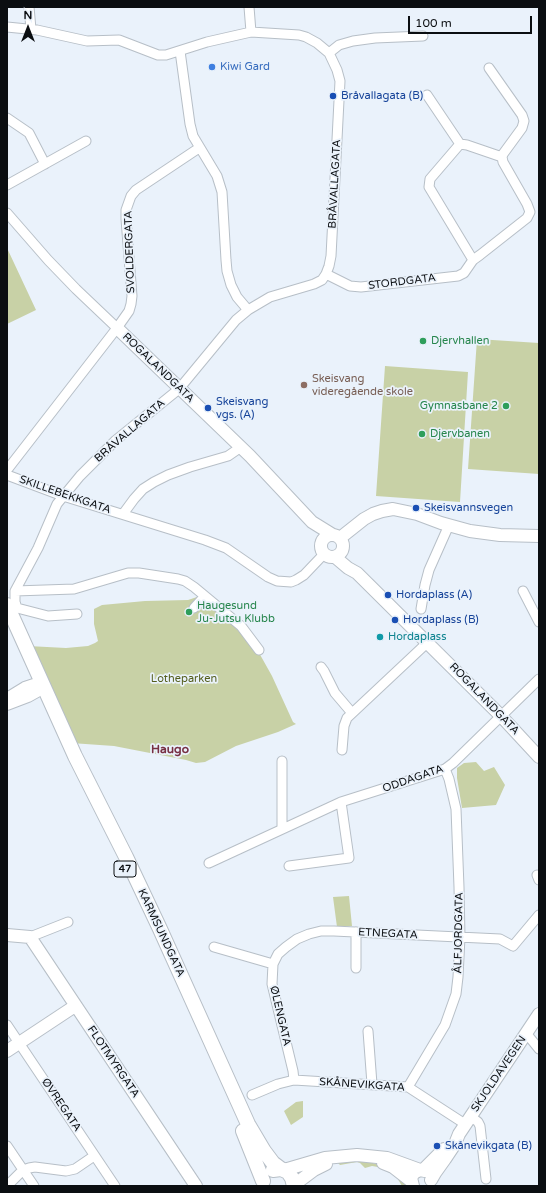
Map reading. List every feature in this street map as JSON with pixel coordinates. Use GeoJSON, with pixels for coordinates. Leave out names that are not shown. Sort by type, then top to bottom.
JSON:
{"type":"FeatureCollection","features":[{"type":"Feature","properties":{"kind":"main road","name":"KARMSUNDGATA"},"geometry":{"type":"LineString","coordinates":[[12,606],[38,687],[66,756],[121,861],[164,950],[261,1172],[262,1184]]}},
{"type":"Feature","properties":{"kind":"main road","name":"KARMSUNDGATA"},"geometry":{"type":"LineString","coordinates":[[7,624],[123,851],[248,1124],[264,1151],[273,1163],[282,1170]]}},
{"type":"Feature","properties":{"kind":"main road","name":"47"},"geometry":{"type":"LineString","coordinates":[[262,1184],[268,1173],[276,1169],[282,1170],[290,1175],[294,1186]]}},
{"type":"Feature","properties":{"kind":"street"},"geometry":{"type":"LineString","coordinates":[[29,7],[31,29]]}},
{"type":"Feature","properties":{"kind":"street"},"geometry":{"type":"LineString","coordinates":[[249,7],[251,32]]}},
{"type":"Feature","properties":{"kind":"street"},"geometry":{"type":"LineString","coordinates":[[7,27],[31,29],[87,41],[119,40],[158,56],[166,55],[207,42],[251,32],[299,35],[317,43],[329,53],[339,45],[353,41],[375,38],[422,36]]}},
{"type":"Feature","properties":{"kind":"street"},"geometry":{"type":"LineString","coordinates":[[180,51],[193,136],[220,182],[224,202],[227,271],[231,285],[237,297],[248,310]]}},
{"type":"Feature","properties":{"kind":"street","name":"BRÅVALLAGATA"},"geometry":{"type":"LineString","coordinates":[[15,591],[38,548],[57,504],[80,476],[116,440],[179,389],[236,320],[248,310],[270,297],[314,284],[322,280],[326,274],[330,266],[331,256],[340,90],[338,70],[329,53]]}},
{"type":"Feature","properties":{"kind":"street"},"geometry":{"type":"LineString","coordinates":[[427,95],[460,144],[502,157],[522,128],[524,121],[522,115],[489,68]]}},
{"type":"Feature","properties":{"kind":"street"},"geometry":{"type":"LineString","coordinates":[[7,118],[29,133],[45,164]]}},
{"type":"Feature","properties":{"kind":"street"},"geometry":{"type":"LineString","coordinates":[[7,185],[86,141]]}},
{"type":"Feature","properties":{"kind":"street"},"geometry":{"type":"LineString","coordinates":[[460,144],[430,179],[429,187],[474,260]]}},
{"type":"Feature","properties":{"kind":"street","name":"SVOLDERGATA"},"geometry":{"type":"LineString","coordinates":[[7,470],[129,311],[131,304],[126,210],[131,196],[136,190],[199,148]]}},
{"type":"Feature","properties":{"kind":"street","name":"STORDGATA"},"geometry":{"type":"LineString","coordinates":[[326,274],[350,286],[361,287],[458,276],[464,273],[474,260],[527,218],[530,212],[503,162],[502,157]]}},
{"type":"Feature","properties":{"kind":"street","name":"ROGALANDGATA"},"geometry":{"type":"LineString","coordinates":[[7,213],[48,260],[76,289],[241,447],[312,522],[336,537]]}},
{"type":"Feature","properties":{"kind":"street","name":"SKILLEBEKKGATA"},"geometry":{"type":"LineString","coordinates":[[123,514],[143,489],[154,482],[190,467],[228,456],[241,447]]}},
{"type":"Feature","properties":{"kind":"street","name":"SKILLEBEKKGATA"},"geometry":{"type":"LineString","coordinates":[[7,475],[63,496],[226,548],[268,577],[277,581],[291,582],[296,580],[304,575],[330,552]]}},
{"type":"Feature","properties":{"kind":"street"},"geometry":{"type":"LineString","coordinates":[[336,537],[343,544],[330,552],[325,538],[336,537],[373,514],[393,509],[465,530],[500,535],[539,536]]}},
{"type":"Feature","properties":{"kind":"street","name":"ROGALANDGATA"},"geometry":{"type":"LineString","coordinates":[[312,522],[313,529],[330,552],[348,568],[358,573],[501,716],[539,757]]}},
{"type":"Feature","properties":{"kind":"street"},"geometry":{"type":"LineString","coordinates":[[421,609],[429,570],[449,525]]}},
{"type":"Feature","properties":{"kind":"street"},"geometry":{"type":"LineString","coordinates":[[77,614],[48,616],[12,606],[15,602],[15,591],[74,589],[128,573],[164,576],[185,581],[241,626],[259,650]]}},
{"type":"Feature","properties":{"kind":"street"},"geometry":{"type":"LineString","coordinates":[[522,591],[539,622]]}},
{"type":"Feature","properties":{"kind":"street"},"geometry":{"type":"LineString","coordinates":[[194,608],[204,596]]}},
{"type":"Feature","properties":{"kind":"street"},"geometry":{"type":"LineString","coordinates":[[342,750],[344,726],[347,718],[428,642]]}},
{"type":"Feature","properties":{"kind":"street"},"geometry":{"type":"LineString","coordinates":[[321,667],[335,693],[352,713]]}},
{"type":"Feature","properties":{"kind":"street","name":"ODDAGATA"},"geometry":{"type":"LineString","coordinates":[[209,863],[341,802],[445,769],[537,684]]}},
{"type":"Feature","properties":{"kind":"street"},"geometry":{"type":"LineString","coordinates":[[7,699],[25,688],[38,687]]}},
{"type":"Feature","properties":{"kind":"street"},"geometry":{"type":"LineString","coordinates":[[7,704],[28,696],[38,687]]}},
{"type":"Feature","properties":{"kind":"street"},"geometry":{"type":"LineString","coordinates":[[282,761],[282,828]]}},
{"type":"Feature","properties":{"kind":"street","name":"ÅLFJORDGATA"},"geometry":{"type":"LineString","coordinates":[[408,1087],[445,1025],[456,994],[458,977],[460,938],[456,809],[449,779],[445,769]]}},
{"type":"Feature","properties":{"kind":"street"},"geometry":{"type":"LineString","coordinates":[[289,866],[349,858],[341,802]]}},
{"type":"Feature","properties":{"kind":"street","name":"ETNEGATA"},"geometry":{"type":"LineString","coordinates":[[273,964],[278,954],[286,947],[298,939],[321,931],[500,939],[513,946],[539,915]]}},
{"type":"Feature","properties":{"kind":"street"},"geometry":{"type":"LineString","coordinates":[[7,935],[30,938],[68,922]]}},
{"type":"Feature","properties":{"kind":"street"},"geometry":{"type":"LineString","coordinates":[[356,932],[356,968]]}},
{"type":"Feature","properties":{"kind":"street","name":"FLOTMYRGATA"},"geometry":{"type":"LineString","coordinates":[[30,938],[196,1186]]}},
{"type":"Feature","properties":{"kind":"street"},"geometry":{"type":"LineString","coordinates":[[214,947],[273,964]]}},
{"type":"Feature","properties":{"kind":"street","name":"ØLENGATA"},"geometry":{"type":"LineString","coordinates":[[273,964],[272,984],[294,1071],[294,1080]]}},
{"type":"Feature","properties":{"kind":"street"},"geometry":{"type":"LineString","coordinates":[[7,1051],[75,1006]]}},
{"type":"Feature","properties":{"kind":"street","name":"SKJOLDAVEGEN"},"geometry":{"type":"LineString","coordinates":[[412,1184],[414,1173],[421,1170],[440,1155],[465,1124],[539,1014]]}},
{"type":"Feature","properties":{"kind":"street","name":"ØVREGATA"},"geometry":{"type":"LineString","coordinates":[[7,1025],[115,1186]]}},
{"type":"Feature","properties":{"kind":"street"},"geometry":{"type":"LineString","coordinates":[[368,1031],[372,1084]]}},
{"type":"Feature","properties":{"kind":"street"},"geometry":{"type":"LineString","coordinates":[[526,1033],[539,1048]]}},
{"type":"Feature","properties":{"kind":"street","name":"SKÅNEVIKGATA"},"geometry":{"type":"LineString","coordinates":[[252,1095],[278,1084],[294,1080],[408,1087],[465,1124]]}},
{"type":"Feature","properties":{"kind":"street"},"geometry":{"type":"LineString","coordinates":[[465,1124],[478,1122],[480,1126],[486,1179]]}},
{"type":"Feature","properties":{"kind":"street","name":"SKJOLDAVEGEN"},"geometry":{"type":"LineString","coordinates":[[432,1183],[435,1173],[452,1149],[465,1124]]}},
{"type":"Feature","properties":{"kind":"street"},"geometry":{"type":"LineString","coordinates":[[7,1146],[34,1186]]}},
{"type":"Feature","properties":{"kind":"street"},"geometry":{"type":"LineString","coordinates":[[282,1170],[293,1169],[325,1158],[357,1155],[387,1158],[421,1170],[429,1173],[432,1183]]}},
{"type":"Feature","properties":{"kind":"street"},"geometry":{"type":"LineString","coordinates":[[7,1186],[23,1170],[35,1167],[66,1171],[75,1169],[94,1156]]}},
{"type":"Feature","properties":{"kind":"street"},"geometry":{"type":"LineString","coordinates":[[294,1186],[314,1170],[335,1158]]}},
{"type":"Feature","properties":{"kind":"street"},"geometry":{"type":"LineString","coordinates":[[376,1158],[393,1167],[412,1184]]}},
{"type":"Feature","properties":{"kind":"green space"},"geometry":{"type":"Polygon","coordinates":[[[7,248],[36,310],[7,324],[7,248]]]}},
{"type":"Feature","properties":{"kind":"green space","name":"Gymnasbane 2"},"geometry":{"type":"Polygon","coordinates":[[[477,339],[539,343],[539,474],[468,469],[477,339]]]}},
{"type":"Feature","properties":{"kind":"green space","name":"Djervbanen"},"geometry":{"type":"Polygon","coordinates":[[[385,366],[468,372],[460,502],[376,496],[385,366]]]}},
{"type":"Feature","properties":{"kind":"green space","name":"Lotheparken"},"geometry":{"type":"Polygon","coordinates":[[[197,597],[212,601],[258,651],[272,676],[293,722],[296,724],[278,732],[236,746],[205,762],[196,763],[114,746],[71,743],[28,646],[66,648],[88,646],[95,643],[98,641],[94,624],[94,609],[102,605],[145,601],[188,600],[197,597]]]}},
{"type":"Feature","properties":{"kind":"green space"},"geometry":{"type":"Polygon","coordinates":[[[476,762],[484,771],[494,767],[505,785],[496,805],[462,808],[457,778],[457,768],[464,763],[476,762]]]}},
{"type":"Feature","properties":{"kind":"green space"},"geometry":{"type":"Polygon","coordinates":[[[349,896],[352,926],[337,927],[333,897],[349,896]]]}},
{"type":"Feature","properties":{"kind":"green space"},"geometry":{"type":"Polygon","coordinates":[[[303,1101],[303,1117],[291,1125],[284,1111],[296,1102],[303,1101]]]}},
{"type":"Feature","properties":{"kind":"green space"},"geometry":{"type":"Polygon","coordinates":[[[354,1160],[370,1162],[387,1168],[409,1186],[402,1186],[396,1176],[378,1167],[372,1166],[365,1168],[357,1162],[340,1165],[338,1163],[354,1160]]]}},
{"type":"Feature","properties":{"kind":"place","name":"Kiwi Gard"},"geometry":{"type":"Point","coordinates":[212,67]}},
{"type":"Feature","properties":{"kind":"place","name":"Bråvallagata (B)"},"geometry":{"type":"Point","coordinates":[333,96]}},
{"type":"Feature","properties":{"kind":"place","name":"Djervhallen"},"geometry":{"type":"Point","coordinates":[423,341]}},
{"type":"Feature","properties":{"kind":"place","name":"Skeisvang videregående skole"},"geometry":{"type":"Point","coordinates":[304,385]}},
{"type":"Feature","properties":{"kind":"place","name":"Gymnasbane 2"},"geometry":{"type":"Point","coordinates":[506,406]}},
{"type":"Feature","properties":{"kind":"place","name":"Skeisvang vgs. (A)"},"geometry":{"type":"Point","coordinates":[208,408]}},
{"type":"Feature","properties":{"kind":"place","name":"Djervbanen"},"geometry":{"type":"Point","coordinates":[422,434]}},
{"type":"Feature","properties":{"kind":"place","name":"Skeisvannsvegen"},"geometry":{"type":"Point","coordinates":[416,508]}},
{"type":"Feature","properties":{"kind":"place","name":"Hordaplass (A)"},"geometry":{"type":"Point","coordinates":[388,595]}},
{"type":"Feature","properties":{"kind":"place","name":"Haugesund Ju-Jutsu Klubb"},"geometry":{"type":"Point","coordinates":[189,612]}},
{"type":"Feature","properties":{"kind":"place","name":"Hordaplass (B)"},"geometry":{"type":"Point","coordinates":[395,620]}},
{"type":"Feature","properties":{"kind":"place","name":"Hordaplass"},"geometry":{"type":"Point","coordinates":[380,637]}},
{"type":"Feature","properties":{"kind":"place","name":"Skånevikgata (B)"},"geometry":{"type":"Point","coordinates":[437,1146]}},
{"type":"Feature","properties":{"kind":"district","name":"Haugo"},"geometry":{"type":"Point","coordinates":[170,750]}}]}
